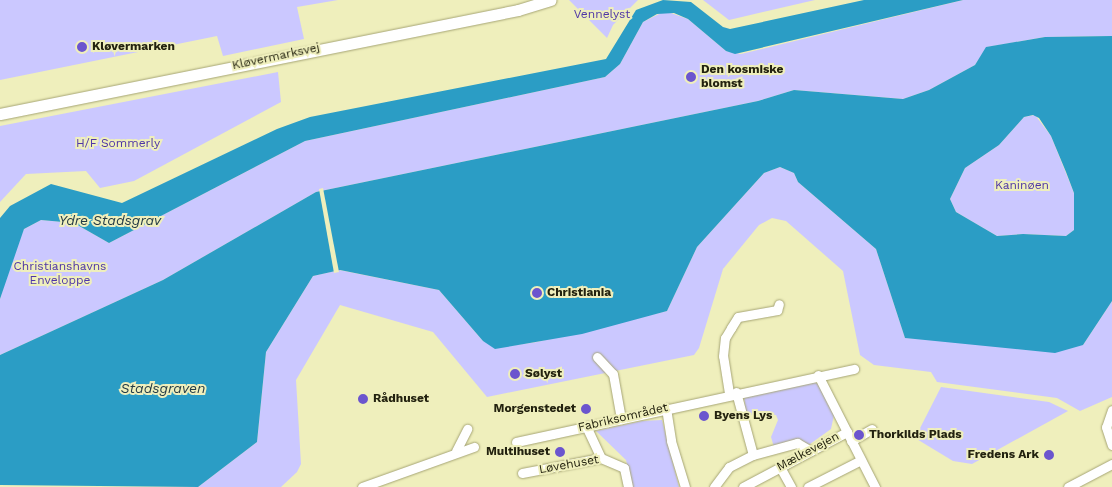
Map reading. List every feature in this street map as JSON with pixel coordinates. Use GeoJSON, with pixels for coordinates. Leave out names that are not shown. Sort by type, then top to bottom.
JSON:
{"type":"FeatureCollection","features":[{"type":"Feature","properties":{"kind":"street","name":"Kløvermarksvej"},"geometry":{"type":"LineString","coordinates":[[0,114],[518,10],[551,0]]}},
{"type":"Feature","properties":{"kind":"street"},"geometry":{"type":"LineString","coordinates":[[753,455],[723,356],[725,338],[738,317],[776,310],[779,304]]}},
{"type":"Feature","properties":{"kind":"street"},"geometry":{"type":"LineString","coordinates":[[597,357],[613,374],[621,418]]}},
{"type":"Feature","properties":{"kind":"street","name":"Fabriksområdet"},"geometry":{"type":"LineString","coordinates":[[516,442],[733,392],[854,369]]}},
{"type":"Feature","properties":{"kind":"street","name":"Mælkevejen"},"geometry":{"type":"LineString","coordinates":[[818,375],[875,487]]}},
{"type":"Feature","properties":{"kind":"street"},"geometry":{"type":"LineString","coordinates":[[666,408],[671,441],[684,487]]}},
{"type":"Feature","properties":{"kind":"street"},"geometry":{"type":"LineString","coordinates":[[1111,443],[1106,427],[1112,410]]}},
{"type":"Feature","properties":{"kind":"street"},"geometry":{"type":"LineString","coordinates":[[586,426],[601,458]]}},
{"type":"Feature","properties":{"kind":"street"},"geometry":{"type":"LineString","coordinates":[[456,451],[467,429]]}},
{"type":"Feature","properties":{"kind":"street"},"geometry":{"type":"LineString","coordinates":[[852,441],[872,430]]}},
{"type":"Feature","properties":{"kind":"street","name":"Mælkevejen"},"geometry":{"type":"LineString","coordinates":[[743,487],[847,432]]}},
{"type":"Feature","properties":{"kind":"street"},"geometry":{"type":"LineString","coordinates":[[714,487],[729,467],[753,455],[797,442],[811,451]]}},
{"type":"Feature","properties":{"kind":"street"},"geometry":{"type":"LineString","coordinates":[[362,487],[456,451],[474,447]]}},
{"type":"Feature","properties":{"kind":"street","name":"Løvehuset"},"geometry":{"type":"LineString","coordinates":[[522,473],[601,458],[624,468],[628,487]]}},
{"type":"Feature","properties":{"kind":"street"},"geometry":{"type":"LineString","coordinates":[[808,487],[860,460]]}},
{"type":"Feature","properties":{"kind":"street"},"geometry":{"type":"LineString","coordinates":[[1068,487],[1112,464]]}},
{"type":"Feature","properties":{"kind":"street"},"geometry":{"type":"LineString","coordinates":[[780,468],[791,487]]}},
{"type":"Feature","properties":{"kind":"green space","name":"Kløvermarken"},"geometry":{"type":"Polygon","coordinates":[[[0,0],[338,0],[297,7],[304,39],[223,56],[217,36],[0,80],[0,0]]]}},
{"type":"Feature","properties":{"kind":"green space","name":"Vennelyst"},"geometry":{"type":"Polygon","coordinates":[[[569,0],[638,0],[613,25],[607,38],[569,0]]]}},
{"type":"Feature","properties":{"kind":"green space"},"geometry":{"type":"Polygon","coordinates":[[[703,0],[815,0],[729,20],[703,0]]]}},
{"type":"Feature","properties":{"kind":"green space","name":"Christianshavns Enveloppe"},"geometry":{"type":"Polygon","coordinates":[[[963,0],[1112,0],[1112,36],[1045,37],[987,47],[975,65],[929,90],[903,99],[794,90],[758,101],[316,192],[163,280],[0,355],[0,299],[16,245],[24,229],[41,220],[74,223],[109,243],[305,141],[605,77],[620,64],[643,22],[665,11],[688,19],[726,51],[741,54],[963,0]]]}},
{"type":"Feature","properties":{"kind":"green space","name":"H/F Sommerly"},"geometry":{"type":"Polygon","coordinates":[[[278,72],[281,102],[134,181],[100,188],[86,171],[26,174],[0,202],[0,126],[278,72]]]}},
{"type":"Feature","properties":{"kind":"green space","name":"Kaninøen"},"geometry":{"type":"Polygon","coordinates":[[[1035,115],[1051,136],[1074,193],[1074,230],[1066,236],[1023,234],[997,236],[956,212],[950,199],[965,168],[999,145],[1024,117],[1035,115]]]}},
{"type":"Feature","properties":{"kind":"green space"},"geometry":{"type":"Polygon","coordinates":[[[780,167],[794,173],[798,182],[876,249],[905,338],[1083,345],[1112,301],[1112,397],[1080,411],[1057,398],[937,382],[931,372],[874,365],[860,355],[843,271],[786,221],[772,218],[759,225],[723,269],[699,348],[694,355],[487,397],[433,332],[340,305],[296,380],[301,464],[297,472],[281,487],[198,487],[257,442],[266,352],[313,276],[339,270],[439,290],[483,341],[509,346],[537,342],[667,311],[697,247],[764,173],[780,167]]]}},
{"type":"Feature","properties":{"kind":"green space"},"geometry":{"type":"Polygon","coordinates":[[[813,381],[818,384],[834,415],[831,429],[810,444],[774,447],[771,437],[778,420],[776,415],[746,415],[744,397],[813,381]]]}},
{"type":"Feature","properties":{"kind":"green space"},"geometry":{"type":"Polygon","coordinates":[[[941,387],[1049,402],[1068,411],[972,464],[953,461],[915,438],[941,387]]]}},
{"type":"Feature","properties":{"kind":"green space"},"geometry":{"type":"Polygon","coordinates":[[[662,420],[679,487],[632,487],[626,460],[596,431],[642,421],[662,420]]]}},
{"type":"Feature","properties":{"kind":"water","name":"Ydre Stadsgrav"},"geometry":{"type":"Polygon","coordinates":[[[663,0],[691,2],[723,27],[730,29],[864,0],[963,0],[735,54],[726,51],[688,19],[674,13],[657,14],[643,22],[620,64],[605,77],[305,141],[109,243],[74,223],[41,220],[24,229],[0,299],[0,218],[10,206],[51,184],[122,203],[277,129],[310,117],[606,59],[636,10],[663,0]]]}},
{"type":"Feature","properties":{"kind":"water","name":"Stadsgraven"},"geometry":{"type":"Polygon","coordinates":[[[1112,36],[1112,301],[1083,345],[1055,353],[905,338],[876,249],[798,182],[794,173],[780,167],[764,173],[697,247],[667,311],[582,334],[495,349],[483,341],[439,290],[340,270],[313,276],[266,352],[257,442],[198,487],[0,485],[0,355],[163,280],[316,192],[758,101],[794,90],[903,99],[929,90],[975,65],[986,47],[1045,37],[1112,36]],[[1033,115],[1024,117],[999,145],[965,168],[950,199],[956,212],[997,236],[1023,234],[1066,236],[1074,230],[1074,193],[1051,136],[1039,118],[1033,115]]]}},
{"type":"Feature","properties":{"kind":"pier"},"geometry":{"type":"Polygon","coordinates":[[[323,188],[339,272],[334,273],[319,189],[323,188]]]}},
{"type":"Feature","properties":{"kind":"place","name":"Kløvermarken"},"geometry":{"type":"Point","coordinates":[82,47]}},
{"type":"Feature","properties":{"kind":"place","name":"Den kosmiske blomst"},"geometry":{"type":"Point","coordinates":[691,77]}},
{"type":"Feature","properties":{"kind":"place","name":"Christiania"},"geometry":{"type":"Point","coordinates":[537,293]}},
{"type":"Feature","properties":{"kind":"place","name":"Sølyst"},"geometry":{"type":"Point","coordinates":[515,374]}},
{"type":"Feature","properties":{"kind":"place","name":"Rådhuset"},"geometry":{"type":"Point","coordinates":[363,399]}},
{"type":"Feature","properties":{"kind":"place","name":"Morgenstedet"},"geometry":{"type":"Point","coordinates":[586,409]}},
{"type":"Feature","properties":{"kind":"place","name":"Byens Lys"},"geometry":{"type":"Point","coordinates":[704,416]}},
{"type":"Feature","properties":{"kind":"place","name":"Thorkilds Plads"},"geometry":{"type":"Point","coordinates":[859,435]}},
{"type":"Feature","properties":{"kind":"place","name":"Multihuset"},"geometry":{"type":"Point","coordinates":[560,452]}},
{"type":"Feature","properties":{"kind":"place","name":"Fredens Ark"},"geometry":{"type":"Point","coordinates":[1049,455]}}]}
